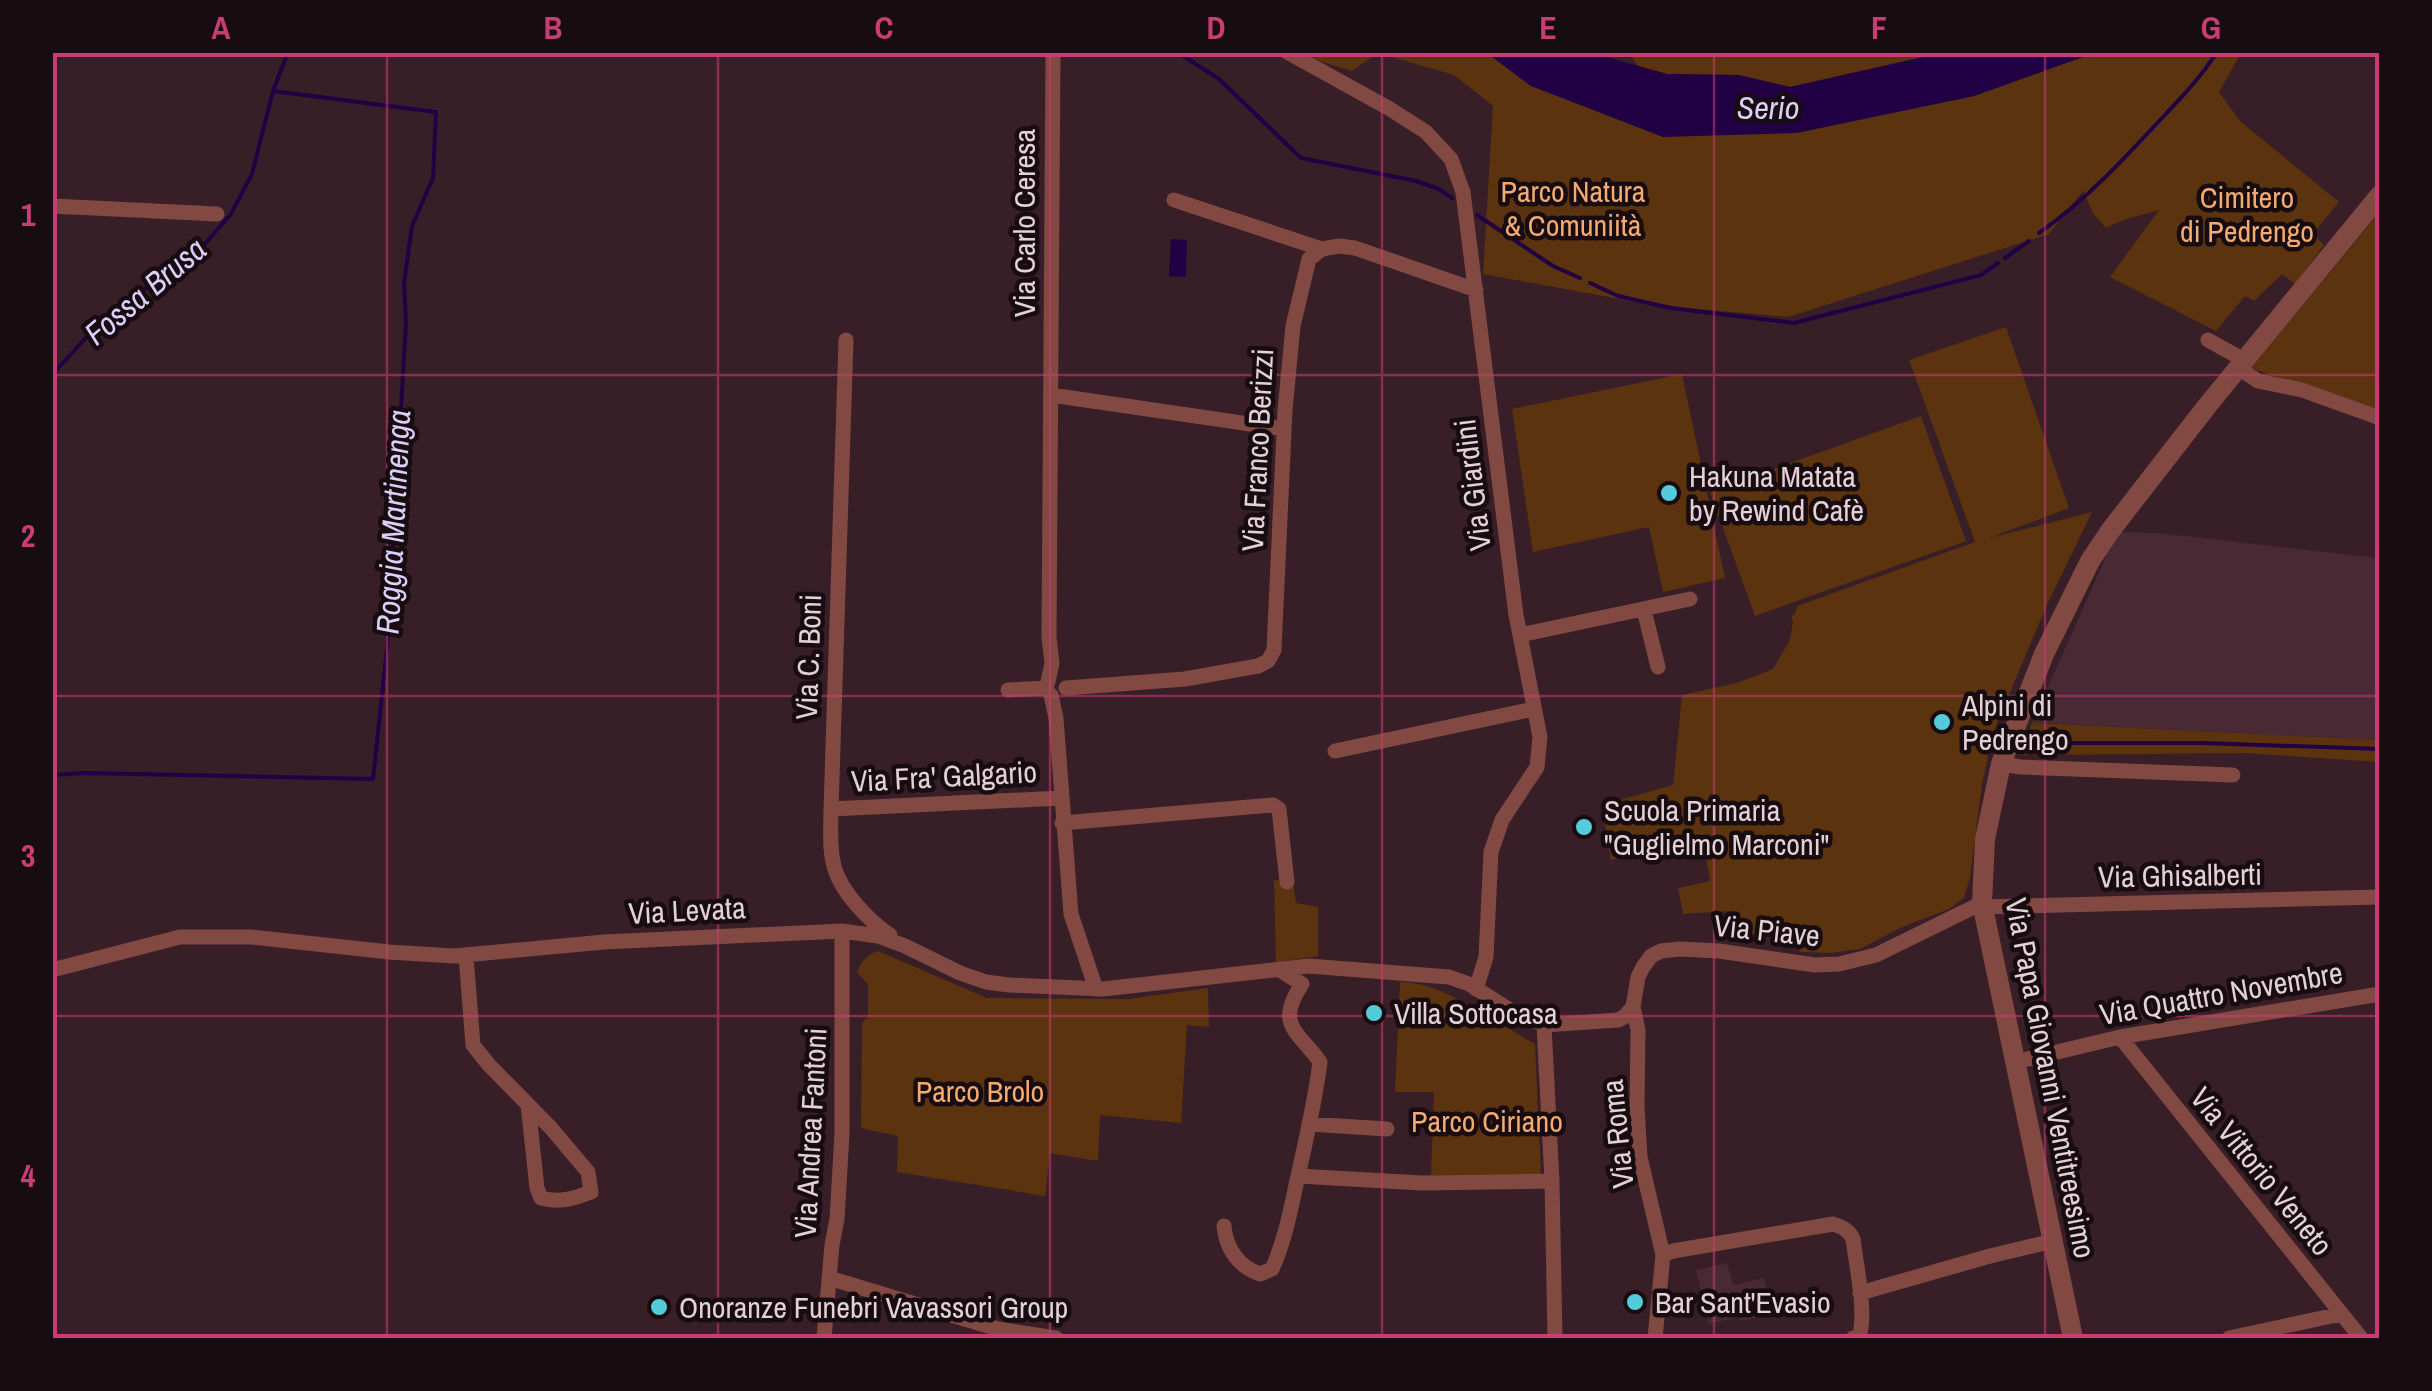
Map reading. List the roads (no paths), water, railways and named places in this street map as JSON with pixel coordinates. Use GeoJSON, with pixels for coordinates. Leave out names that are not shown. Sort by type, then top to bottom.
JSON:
{"type":"FeatureCollection","features":[{"type":"Feature","properties":{"kind":"street","name":"Via Carlo Ceresa"},"geometry":{"type":"LineString","coordinates":[[1054,52],[1050,637],[1071,914],[1096,989]]}},
{"type":"Feature","properties":{"kind":"street","name":"Via Giardini"},"geometry":{"type":"LineString","coordinates":[[1287,52],[1411,121],[1438,142],[1451,159],[1463,192],[1520,635],[1540,737],[1536,768],[1502,820],[1491,852],[1486,956],[1476,989]]}},
{"type":"Feature","properties":{"kind":"street","name":"Via Papa Giovanni Ventitreesimo"},"geometry":{"type":"LineString","coordinates":[[2073,1338],[1982,905],[1985,839],[2001,764],[2044,654],[2090,561],[2241,364],[2380,195]]}},
{"type":"Feature","properties":{"kind":"street"},"geometry":{"type":"LineString","coordinates":[[1174,200],[1322,249],[1355,248],[1476,290]]}},
{"type":"Feature","properties":{"kind":"street"},"geometry":{"type":"LineString","coordinates":[[52,206],[216,214]]}},
{"type":"Feature","properties":{"kind":"street","name":"Via Franco Berizzi"},"geometry":{"type":"LineString","coordinates":[[1056,684],[1084,688],[1185,679],[1268,661],[1274,650],[1293,326],[1309,259],[1322,249]]}},
{"type":"Feature","properties":{"kind":"street","name":"Via C. Boni"},"geometry":{"type":"LineString","coordinates":[[846,340],[830,809],[832,862],[837,876],[874,925],[905,946]]}},
{"type":"Feature","properties":{"kind":"street"},"geometry":{"type":"LineString","coordinates":[[2208,340],[2258,382],[2302,390],[2380,418]]}},
{"type":"Feature","properties":{"kind":"street"},"geometry":{"type":"LineString","coordinates":[[1050,395],[1284,429]]}},
{"type":"Feature","properties":{"kind":"street"},"geometry":{"type":"LineString","coordinates":[[1520,635],[1690,599]]}},
{"type":"Feature","properties":{"kind":"street"},"geometry":{"type":"LineString","coordinates":[[1644,610],[1658,668]]}},
{"type":"Feature","properties":{"kind":"street"},"geometry":{"type":"LineString","coordinates":[[1008,690],[1056,684]]}},
{"type":"Feature","properties":{"kind":"street"},"geometry":{"type":"LineString","coordinates":[[1335,751],[1534,709]]}},
{"type":"Feature","properties":{"kind":"street"},"geometry":{"type":"LineString","coordinates":[[2001,764],[2233,774]]}},
{"type":"Feature","properties":{"kind":"street","name":"Via Fra' Galgario"},"geometry":{"type":"LineString","coordinates":[[830,809],[1061,798]]}},
{"type":"Feature","properties":{"kind":"street","name":"Via Fra' Galgario"},"geometry":{"type":"LineString","coordinates":[[1062,823],[1273,805],[1279,808],[1287,882]]}},
{"type":"Feature","properties":{"kind":"street","name":"Via Ghisalberti"},"geometry":{"type":"LineString","coordinates":[[1982,905],[2380,897]]}},
{"type":"Feature","properties":{"kind":"street","name":"Via Piave"},"geometry":{"type":"LineString","coordinates":[[1633,1008],[1638,978],[1651,956],[1660,951],[1680,949],[1815,965],[1839,964],[1876,956],[1982,905]]}},
{"type":"Feature","properties":{"kind":"street","name":"Via Levata"},"geometry":{"type":"LineString","coordinates":[[52,970],[180,937],[216,936],[427,956],[466,956],[604,942],[842,931],[878,936],[960,973],[1009,986],[1096,989],[1319,966],[1449,977],[1544,1025]]}},
{"type":"Feature","properties":{"kind":"street","name":"Via Andrea Fantoni"},"geometry":{"type":"LineString","coordinates":[[824,1338],[842,1134],[842,931]]}},
{"type":"Feature","properties":{"kind":"street"},"geometry":{"type":"LineString","coordinates":[[466,956],[474,1045],[489,1066],[552,1128],[588,1172],[590,1192],[554,1202],[541,1198],[528,1105]]}},
{"type":"Feature","properties":{"kind":"street"},"geometry":{"type":"LineString","coordinates":[[1224,1226],[1235,1258],[1246,1269],[1260,1274],[1272,1269],[1288,1221],[1320,1062],[1298,1038],[1289,1013],[1293,998],[1319,966]]}},
{"type":"Feature","properties":{"kind":"street"},"geometry":{"type":"LineString","coordinates":[[1278,968],[1302,984]]}},
{"type":"Feature","properties":{"kind":"street","name":"Via Quattro Novembre"},"geometry":{"type":"LineString","coordinates":[[2015,1062],[2120,1037],[2380,994]]}},
{"type":"Feature","properties":{"kind":"street"},"geometry":{"type":"LineString","coordinates":[[1555,1338],[1544,1025],[1618,1020],[1633,1008]]}},
{"type":"Feature","properties":{"kind":"street","name":"Via Roma"},"geometry":{"type":"LineString","coordinates":[[1633,1008],[1638,1030],[1640,1156],[1663,1255],[1655,1338]]}},
{"type":"Feature","properties":{"kind":"street","name":"Via Vittorio Veneto"},"geometry":{"type":"LineString","coordinates":[[2120,1037],[2361,1338]]}},
{"type":"Feature","properties":{"kind":"street"},"geometry":{"type":"LineString","coordinates":[[1310,1124],[1387,1129]]}},
{"type":"Feature","properties":{"kind":"street"},"geometry":{"type":"LineString","coordinates":[[1298,1176],[1422,1183],[1552,1181]]}},
{"type":"Feature","properties":{"kind":"street"},"geometry":{"type":"LineString","coordinates":[[1663,1255],[1674,1250],[1823,1230],[1833,1224],[1850,1232],[1854,1239],[1862,1329],[1859,1337],[1853,1338]]}},
{"type":"Feature","properties":{"kind":"street"},"geometry":{"type":"LineString","coordinates":[[1860,1293],[2053,1241]]}},
{"type":"Feature","properties":{"kind":"street"},"geometry":{"type":"LineString","coordinates":[[830,1278],[998,1328],[1056,1338]]}},
{"type":"Feature","properties":{"kind":"street"},"geometry":{"type":"LineString","coordinates":[[2229,1338],[2341,1314]]}},
{"type":"Feature","properties":{"kind":"water","name":"Serio"},"geometry":{"type":"Polygon","coordinates":[[[1487,53],[1592,53],[1667,74],[1739,75],[1790,87],[1941,53],[2094,53],[1974,96],[1796,133],[1663,137],[1531,86],[1487,53]]]}},
{"type":"Feature","properties":{"kind":"water"},"geometry":{"type":"Polygon","coordinates":[[[1171,239],[1187,240],[1186,277],[1169,276],[1171,239]]]}},
{"type":"Feature","properties":{"kind":"waterway","name":"Fossa Brusa"},"geometry":{"type":"LineString","coordinates":[[52,375],[100,322],[202,247],[231,214],[252,174],[273,91],[288,52]]}},
{"type":"Feature","properties":{"kind":"waterway"},"geometry":{"type":"LineString","coordinates":[[1177,52],[1219,79],[1301,158],[1416,181],[1452,198]]}},
{"type":"Feature","properties":{"kind":"waterway"},"geometry":{"type":"LineString","coordinates":[[2039,233],[2118,165],[2217,52]]}},
{"type":"Feature","properties":{"kind":"waterway","name":"Roggia Martinenga"},"geometry":{"type":"LineString","coordinates":[[52,775],[373,779],[387,648],[406,322],[404,284],[412,226],[433,178],[436,112],[273,91]]}},
{"type":"Feature","properties":{"kind":"waterway"},"geometry":{"type":"LineString","coordinates":[[1477,215],[1553,266],[1580,278]]}},
{"type":"Feature","properties":{"kind":"waterway"},"geometry":{"type":"LineString","coordinates":[[2005,258],[2029,241]]}},
{"type":"Feature","properties":{"kind":"waterway"},"geometry":{"type":"LineString","coordinates":[[1590,283],[1618,296],[1671,308],[1794,323],[1981,275],[1998,263]]}},
{"type":"Feature","properties":{"kind":"waterway"},"geometry":{"type":"LineString","coordinates":[[2026,743],[2380,749]]}},
{"type":"Feature","properties":{"kind":"place","name":"Hakuna Matata by Rewind Cafè"},"geometry":{"type":"Point","coordinates":[1669,493]}},
{"type":"Feature","properties":{"kind":"place","name":"Alpini di Pedrengo"},"geometry":{"type":"Point","coordinates":[1942,722]}},
{"type":"Feature","properties":{"kind":"place","name":"Scuola Primaria \"Guglielmo Marconi\""},"geometry":{"type":"Point","coordinates":[1584,827]}},
{"type":"Feature","properties":{"kind":"place","name":"Villa Sottocasa"},"geometry":{"type":"Point","coordinates":[1374,1013]}},
{"type":"Feature","properties":{"kind":"place","name":"Bar Sant'Evasio"},"geometry":{"type":"Point","coordinates":[1635,1302]}},
{"type":"Feature","properties":{"kind":"place","name":"Onoranze Funebri Vavassori Group"},"geometry":{"type":"Point","coordinates":[659,1307]}},
{"type":"Feature","properties":{"kind":"park label","name":"Parco Natura & Comuniità"},"geometry":{"type":"Point","coordinates":[1573,208]}},
{"type":"Feature","properties":{"kind":"park label","name":"Cimitero di Pedrengo"},"geometry":{"type":"Point","coordinates":[2247,214]}},
{"type":"Feature","properties":{"kind":"park label","name":"Parco Brolo"},"geometry":{"type":"Point","coordinates":[980,1091]}},
{"type":"Feature","properties":{"kind":"park label","name":"Parco Ciriano"},"geometry":{"type":"Point","coordinates":[1487,1121]}}]}
